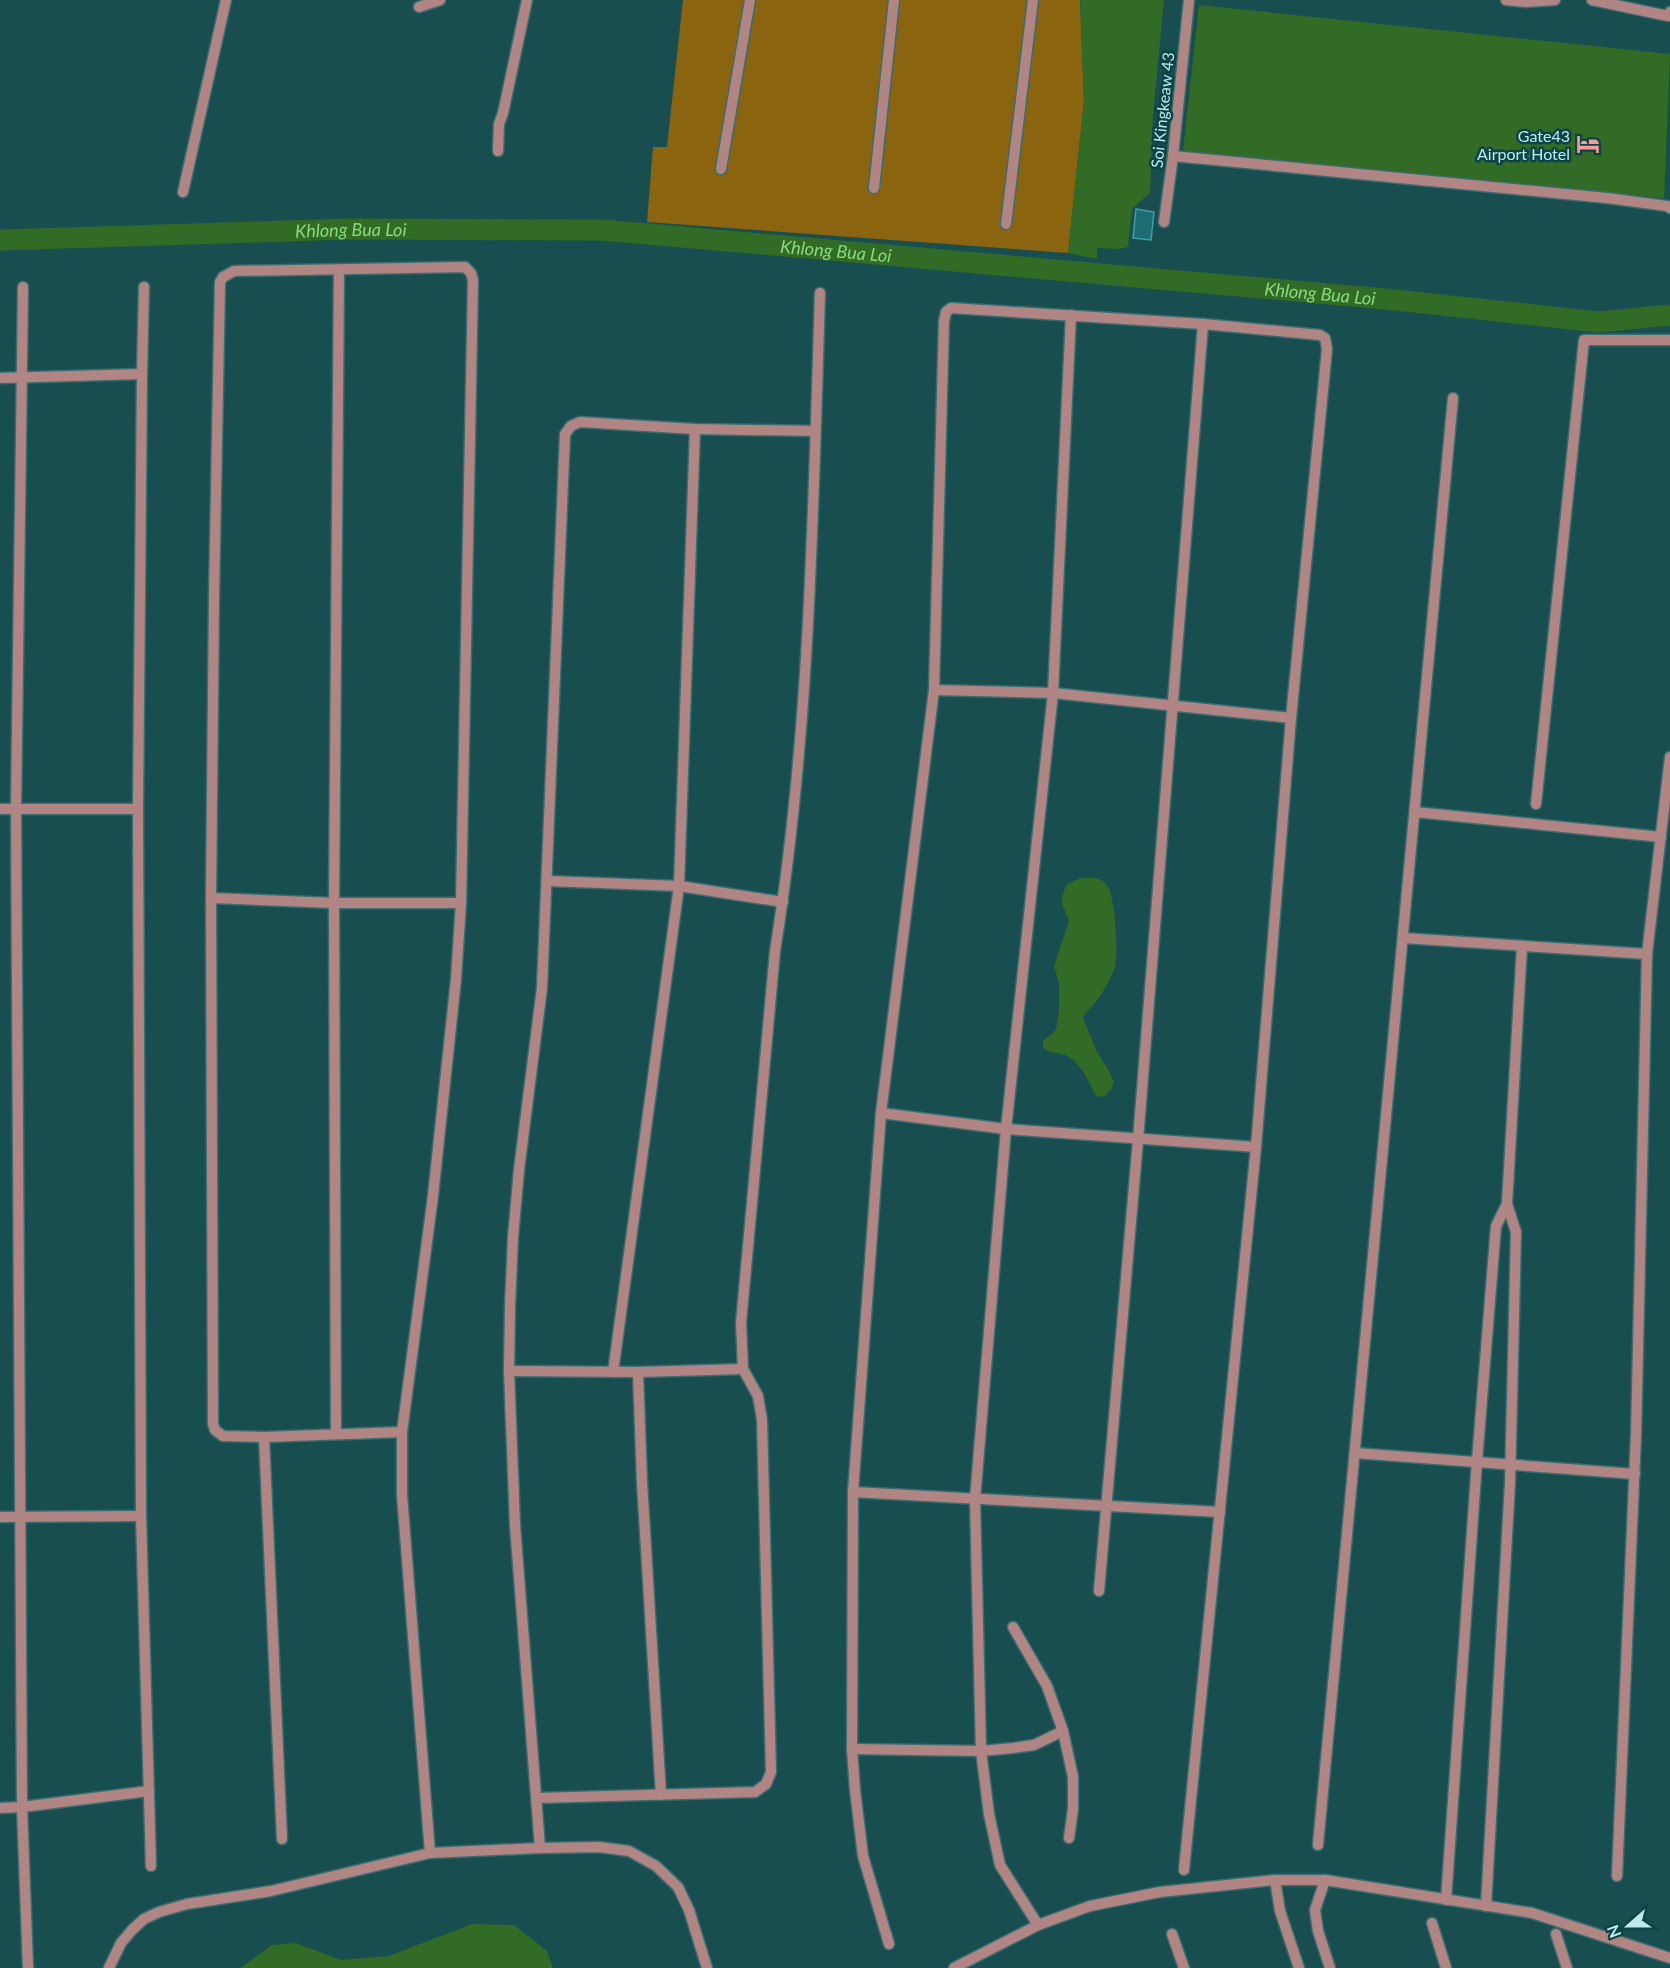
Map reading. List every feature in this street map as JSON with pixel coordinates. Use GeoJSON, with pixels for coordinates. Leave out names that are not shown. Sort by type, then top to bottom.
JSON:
{"type":"FeatureCollection","features":[{"type":"Feature","properties":{"kind":"street"},"geometry":{"type":"LineString","coordinates":[[183,192],[226,0]]}},
{"type":"Feature","properties":{"kind":"street"},"geometry":{"type":"LineString","coordinates":[[419,8],[440,0]]}},
{"type":"Feature","properties":{"kind":"street"},"geometry":{"type":"LineString","coordinates":[[498,151],[500,124],[527,0]]}},
{"type":"Feature","properties":{"kind":"street"},"geometry":{"type":"LineString","coordinates":[[721,169],[750,0]]}},
{"type":"Feature","properties":{"kind":"street"},"geometry":{"type":"LineString","coordinates":[[874,188],[894,0]]}},
{"type":"Feature","properties":{"kind":"street"},"geometry":{"type":"LineString","coordinates":[[1006,224],[1033,0]]}},
{"type":"Feature","properties":{"kind":"street","name":"Soi Kingkeaw 43"},"geometry":{"type":"LineString","coordinates":[[1164,222],[1189,0]]}},
{"type":"Feature","properties":{"kind":"street"},"geometry":{"type":"LineString","coordinates":[[1506,0],[1526,2],[1555,0]]}},
{"type":"Feature","properties":{"kind":"street"},"geometry":{"type":"LineString","coordinates":[[1592,0],[1668,16],[1670,12]]}},
{"type":"Feature","properties":{"kind":"street"},"geometry":{"type":"LineString","coordinates":[[1173,156],[1607,198],[1670,208]]}},
{"type":"Feature","properties":{"kind":"street"},"geometry":{"type":"LineString","coordinates":[[402,1431],[264,1437],[223,1436],[215,1430],[213,1424],[211,898],[214,596],[220,282],[223,277],[234,271],[465,267],[471,273],[473,280],[461,903],[456,979],[433,1196],[402,1431],[402,1496],[430,1853]]}},
{"type":"Feature","properties":{"kind":"street"},"geometry":{"type":"LineString","coordinates":[[336,1434],[334,903],[339,270]]}},
{"type":"Feature","properties":{"kind":"street"},"geometry":{"type":"LineString","coordinates":[[23,287],[16,809],[22,1808],[27,1968]]}},
{"type":"Feature","properties":{"kind":"street"},"geometry":{"type":"LineString","coordinates":[[144,287],[138,809],[141,1516],[151,1866]]}},
{"type":"Feature","properties":{"kind":"street"},"geometry":{"type":"LineString","coordinates":[[537,1798],[755,1792],[766,1784],[771,1772],[762,1420],[758,1396],[743,1369],[741,1323],[775,951],[783,902],[802,735],[820,293]]}},
{"type":"Feature","properties":{"kind":"street"},"geometry":{"type":"LineString","coordinates":[[889,1944],[863,1856],[855,1790],[852,1749],[853,1492],[881,1113],[934,690],[944,321],[946,312],[951,308],[1203,324],[1320,335],[1325,339],[1327,349],[1291,718],[1256,1147],[1184,1870]]}},
{"type":"Feature","properties":{"kind":"street"},"geometry":{"type":"LineString","coordinates":[[1038,1925],[1000,1865],[989,1814],[981,1750],[975,1499],[1006,1129],[1053,693],[1071,315]]}},
{"type":"Feature","properties":{"kind":"street"},"geometry":{"type":"LineString","coordinates":[[1099,1591],[1138,1140],[1203,324]]}},
{"type":"Feature","properties":{"kind":"street"},"geometry":{"type":"LineString","coordinates":[[1536,804],[1584,340],[1670,339]]}},
{"type":"Feature","properties":{"kind":"street"},"geometry":{"type":"LineString","coordinates":[[0,378],[142,374]]}},
{"type":"Feature","properties":{"kind":"street"},"geometry":{"type":"LineString","coordinates":[[1318,1845],[1453,398]]}},
{"type":"Feature","properties":{"kind":"street"},"geometry":{"type":"LineString","coordinates":[[540,1848],[515,1525],[509,1371],[513,1237],[542,988],[565,434],[571,426],[580,422],[695,429],[815,431]]}},
{"type":"Feature","properties":{"kind":"street"},"geometry":{"type":"LineString","coordinates":[[613,1372],[679,886],[695,429]]}},
{"type":"Feature","properties":{"kind":"street"},"geometry":{"type":"LineString","coordinates":[[934,690],[1053,693],[1291,718]]}},
{"type":"Feature","properties":{"kind":"street"},"geometry":{"type":"LineString","coordinates":[[1617,1876],[1635,1474],[1647,954],[1670,757]]}},
{"type":"Feature","properties":{"kind":"street"},"geometry":{"type":"LineString","coordinates":[[0,809],[138,809]]}},
{"type":"Feature","properties":{"kind":"street"},"geometry":{"type":"LineString","coordinates":[[1415,812],[1661,837]]}},
{"type":"Feature","properties":{"kind":"street"},"geometry":{"type":"LineString","coordinates":[[548,881],[679,886],[783,902]]}},
{"type":"Feature","properties":{"kind":"street"},"geometry":{"type":"LineString","coordinates":[[211,898],[334,903],[461,903]]}},
{"type":"Feature","properties":{"kind":"street"},"geometry":{"type":"LineString","coordinates":[[1403,938],[1647,954]]}},
{"type":"Feature","properties":{"kind":"street"},"geometry":{"type":"LineString","coordinates":[[1486,1906],[1511,1464],[1516,1232],[1507,1204],[1522,946]]}},
{"type":"Feature","properties":{"kind":"street"},"geometry":{"type":"LineString","coordinates":[[881,1113],[1006,1129],[1256,1147]]}},
{"type":"Feature","properties":{"kind":"street"},"geometry":{"type":"LineString","coordinates":[[1446,1900],[1476,1461],[1496,1226],[1507,1204]]}},
{"type":"Feature","properties":{"kind":"street"},"geometry":{"type":"LineString","coordinates":[[509,1371],[638,1372],[743,1369]]}},
{"type":"Feature","properties":{"kind":"street"},"geometry":{"type":"LineString","coordinates":[[638,1372],[642,1482],[661,1795]]}},
{"type":"Feature","properties":{"kind":"street"},"geometry":{"type":"LineString","coordinates":[[264,1437],[282,1839]]}},
{"type":"Feature","properties":{"kind":"street"},"geometry":{"type":"LineString","coordinates":[[1355,1453],[1635,1474]]}},
{"type":"Feature","properties":{"kind":"street"},"geometry":{"type":"LineString","coordinates":[[853,1492],[1220,1512]]}},
{"type":"Feature","properties":{"kind":"street"},"geometry":{"type":"LineString","coordinates":[[0,1517],[141,1516]]}},
{"type":"Feature","properties":{"kind":"street"},"geometry":{"type":"LineString","coordinates":[[1013,1627],[1047,1686],[1064,1731],[1072,1777],[1073,1809],[1068,1838]]}},
{"type":"Feature","properties":{"kind":"street"},"geometry":{"type":"LineString","coordinates":[[852,1749],[981,1750],[1013,1748],[1034,1744],[1064,1731]]}},
{"type":"Feature","properties":{"kind":"street"},"geometry":{"type":"LineString","coordinates":[[0,1808],[22,1808],[148,1791]]}},
{"type":"Feature","properties":{"kind":"street"},"geometry":{"type":"LineString","coordinates":[[109,1968],[116,1952],[132,1930],[144,1919],[187,1904],[271,1891],[430,1853],[599,1847],[629,1851],[656,1866],[678,1887],[689,1910],[707,1968]]}},
{"type":"Feature","properties":{"kind":"street"},"geometry":{"type":"LineString","coordinates":[[954,1968],[1038,1925],[1090,1906],[1160,1892],[1275,1880],[1325,1880],[1532,1913],[1670,1958]]}},
{"type":"Feature","properties":{"kind":"street"},"geometry":{"type":"LineString","coordinates":[[1275,1880],[1280,1911],[1299,1968]]}},
{"type":"Feature","properties":{"kind":"street"},"geometry":{"type":"LineString","coordinates":[[1325,1880],[1315,1910],[1318,1931],[1330,1968]]}},
{"type":"Feature","properties":{"kind":"street"},"geometry":{"type":"LineString","coordinates":[[1432,1923],[1446,1968]]}},
{"type":"Feature","properties":{"kind":"street"},"geometry":{"type":"LineString","coordinates":[[1172,1934],[1184,1968]]}},
{"type":"Feature","properties":{"kind":"street"},"geometry":{"type":"LineString","coordinates":[[1556,1934],[1567,1968]]}},
{"type":"Feature","properties":{"kind":"shaded area"},"geometry":{"type":"Polygon","coordinates":[[[683,0],[1080,0],[1084,101],[1068,253],[647,222],[653,147],[667,147],[683,0]]]}},
{"type":"Feature","properties":{"kind":"shaded area"},"geometry":{"type":"Polygon","coordinates":[[[1080,0],[1164,0],[1153,115],[1150,193],[1132,209],[1128,247],[1097,248],[1097,259],[1068,253],[1084,101],[1080,0]]]}},
{"type":"Feature","properties":{"kind":"shaded area"},"geometry":{"type":"Polygon","coordinates":[[[1199,5],[1670,54],[1664,198],[1183,151],[1199,5]]]}},
{"type":"Feature","properties":{"kind":"shaded area"},"geometry":{"type":"Polygon","coordinates":[[[1080,878],[1103,881],[1109,890],[1114,911],[1115,967],[1102,994],[1083,1018],[1097,1052],[1114,1082],[1111,1090],[1103,1097],[1096,1096],[1085,1075],[1074,1061],[1066,1055],[1049,1051],[1043,1047],[1043,1041],[1056,1030],[1059,1010],[1059,983],[1054,966],[1069,921],[1061,901],[1066,885],[1080,878]]]}},
{"type":"Feature","properties":{"kind":"shaded area"},"geometry":{"type":"Polygon","coordinates":[[[472,1924],[514,1925],[547,1951],[553,1968],[240,1968],[272,1945],[296,1943],[341,1960],[389,1956],[472,1924]]]}},
{"type":"Feature","properties":{"kind":"building"},"geometry":{"type":"Polygon","coordinates":[[[1136,209],[1154,212],[1151,240],[1133,238],[1136,209]]]}},
{"type":"Feature","properties":{"kind":"waterway","name":"Khlong Bua Loi"},"geometry":{"type":"LineString","coordinates":[[0,240],[350,229],[602,230],[1386,299],[1599,322],[1670,315]]}},
{"type":"Feature","properties":{"kind":"place","name":"Gate43 Airport Hotel"},"geometry":{"type":"Point","coordinates":[1588,144]}}]}
